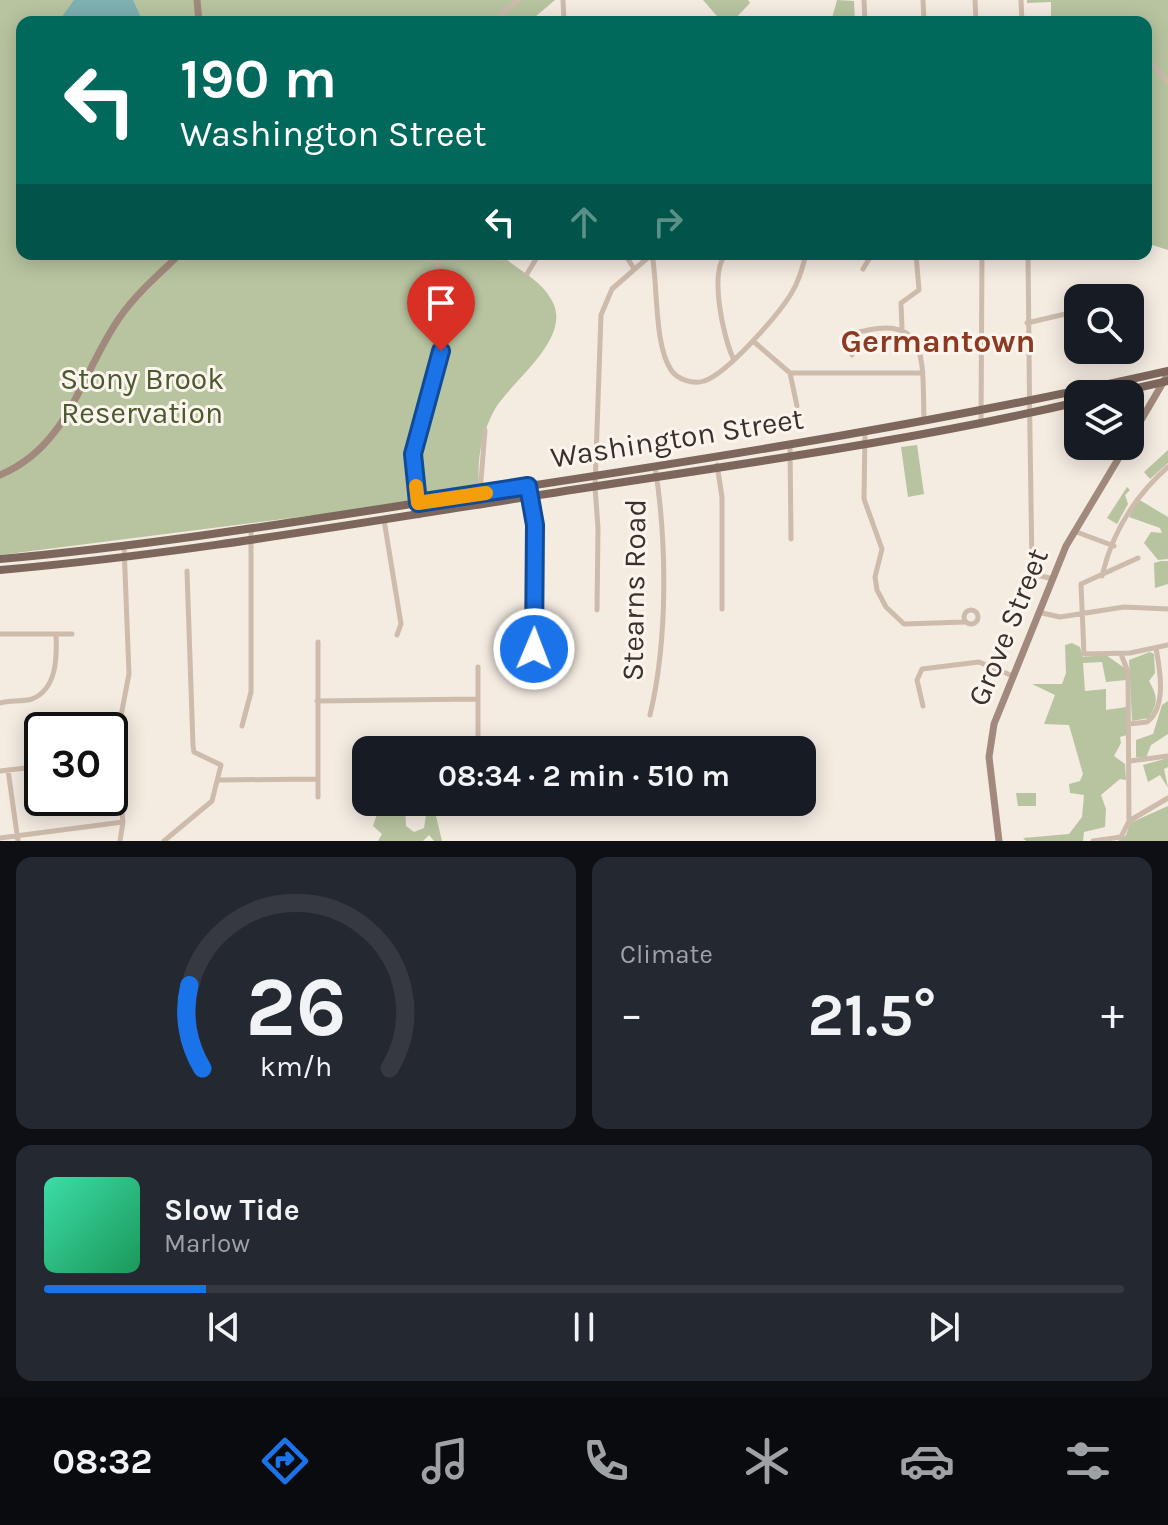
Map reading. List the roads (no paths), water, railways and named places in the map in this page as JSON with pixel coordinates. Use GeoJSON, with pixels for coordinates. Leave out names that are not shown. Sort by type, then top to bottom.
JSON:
{"type":"FeatureCollection","features":[{"type":"Feature","properties":{"kind":"main road"},"geometry":{"type":"LineString","coordinates":[[0,475],[45,444],[63,423],[121,315],[174,260]]}},
{"type":"Feature","properties":{"kind":"main road"},"geometry":{"type":"LineString","coordinates":[[1144,386],[1167,377]]}},
{"type":"Feature","properties":{"kind":"main road"},"geometry":{"type":"LineString","coordinates":[[1144,416],[1167,377]]}},
{"type":"Feature","properties":{"kind":"main road","name":"Washington Street"},"geometry":{"type":"LineString","coordinates":[[0,570],[418,503],[480,494],[595,487],[864,444],[981,424],[1028,408],[1167,377]]}},
{"type":"Feature","properties":{"kind":"main road"},"geometry":{"type":"LineString","coordinates":[[1144,392],[1150,395],[1150,406]]}},
{"type":"Feature","properties":{"kind":"main road","name":"Washington Street"},"geometry":{"type":"LineString","coordinates":[[0,559],[252,542],[419,516],[655,466],[981,411],[1064,404]]}},
{"type":"Feature","properties":{"kind":"main road","name":"Grove Street"},"geometry":{"type":"LineString","coordinates":[[999,841],[990,748],[994,724],[1074,531],[1117,460]]}},
{"type":"Feature","properties":{"kind":"street"},"geometry":{"type":"LineString","coordinates":[[499,16],[518,0]]}},
{"type":"Feature","properties":{"kind":"street"},"geometry":{"type":"LineString","coordinates":[[1152,65],[1168,82]]}},
{"type":"Feature","properties":{"kind":"street"},"geometry":{"type":"LineString","coordinates":[[419,516],[413,454],[441,351],[443,331],[443,292],[437,260]]}},
{"type":"Feature","properties":{"kind":"street"},"geometry":{"type":"LineString","coordinates":[[527,274],[535,260]]}},
{"type":"Feature","properties":{"kind":"street"},"geometry":{"type":"LineString","coordinates":[[629,260],[634,269]]}},
{"type":"Feature","properties":{"kind":"street"},"geometry":{"type":"LineString","coordinates":[[597,610],[595,487],[601,315],[612,289],[645,260]]}},
{"type":"Feature","properties":{"kind":"street"},"geometry":{"type":"LineString","coordinates":[[653,260],[662,333],[672,371],[691,382],[705,381],[753,341],[790,297],[800,280],[805,260]]}},
{"type":"Feature","properties":{"kind":"street"},"geometry":{"type":"LineString","coordinates":[[723,260],[718,271],[725,340],[733,358]]}},
{"type":"Feature","properties":{"kind":"street"},"geometry":{"type":"LineString","coordinates":[[863,269],[868,260]]}},
{"type":"Feature","properties":{"kind":"street"},"geometry":{"type":"LineString","coordinates":[[902,328],[901,303],[905,297],[919,290],[916,260]]}},
{"type":"Feature","properties":{"kind":"street"},"geometry":{"type":"LineString","coordinates":[[981,424],[982,260]]}},
{"type":"Feature","properties":{"kind":"street"},"geometry":{"type":"LineString","coordinates":[[1028,260],[1028,408],[1033,457],[1032,568],[1037,575],[1054,579]]}},
{"type":"Feature","properties":{"kind":"street"},"geometry":{"type":"LineString","coordinates":[[1027,323],[1064,314]]}},
{"type":"Feature","properties":{"kind":"street"},"geometry":{"type":"LineString","coordinates":[[852,355],[849,335],[890,326],[902,328],[919,346],[924,422]]}},
{"type":"Feature","properties":{"kind":"street"},"geometry":{"type":"LineString","coordinates":[[753,341],[790,373],[797,406]]}},
{"type":"Feature","properties":{"kind":"street"},"geometry":{"type":"LineString","coordinates":[[790,373],[923,373]]}},
{"type":"Feature","properties":{"kind":"street"},"geometry":{"type":"LineString","coordinates":[[480,494],[485,430]]}},
{"type":"Feature","properties":{"kind":"street"},"geometry":{"type":"LineString","coordinates":[[865,432],[864,499],[882,549],[875,577],[877,590],[886,607],[904,624],[965,622]]}},
{"type":"Feature","properties":{"kind":"street"},"geometry":{"type":"LineString","coordinates":[[789,444],[791,539]]}},
{"type":"Feature","properties":{"kind":"street"},"geometry":{"type":"LineString","coordinates":[[715,456],[722,497],[722,609]]}},
{"type":"Feature","properties":{"kind":"street","name":"Stearns Road"},"geometry":{"type":"LineString","coordinates":[[650,715],[656,681],[661,598],[662,515],[655,466]]}},
{"type":"Feature","properties":{"kind":"street"},"geometry":{"type":"LineString","coordinates":[[1102,576],[1138,495],[1168,467]]}},
{"type":"Feature","properties":{"kind":"street"},"geometry":{"type":"LineString","coordinates":[[529,491],[535,525],[534,649]]}},
{"type":"Feature","properties":{"kind":"street"},"geometry":{"type":"LineString","coordinates":[[384,520],[401,624],[397,635]]}},
{"type":"Feature","properties":{"kind":"street"},"geometry":{"type":"LineString","coordinates":[[242,726],[251,692],[251,531]]}},
{"type":"Feature","properties":{"kind":"street"},"geometry":{"type":"LineString","coordinates":[[1074,531],[1114,546]]}},
{"type":"Feature","properties":{"kind":"street"},"geometry":{"type":"LineString","coordinates":[[123,712],[129,689],[125,551]]}},
{"type":"Feature","properties":{"kind":"street"},"geometry":{"type":"LineString","coordinates":[[1138,558],[1081,584],[1084,654],[1121,654],[1168,645]]}},
{"type":"Feature","properties":{"kind":"street"},"geometry":{"type":"LineString","coordinates":[[164,841],[212,801],[221,765],[194,752],[187,571]]}},
{"type":"Feature","properties":{"kind":"street"},"geometry":{"type":"LineString","coordinates":[[1042,613],[1060,617],[1124,607],[1168,609]]}},
{"type":"Feature","properties":{"kind":"street"},"geometry":{"type":"LineString","coordinates":[[0,634],[72,634]]}},
{"type":"Feature","properties":{"kind":"street"},"geometry":{"type":"LineString","coordinates":[[0,703],[32,699],[47,689],[56,657],[56,635]]}},
{"type":"Feature","properties":{"kind":"street"},"geometry":{"type":"LineString","coordinates":[[318,642],[318,797]]}},
{"type":"Feature","properties":{"kind":"street"},"geometry":{"type":"LineString","coordinates":[[1129,724],[1150,720],[1157,712],[1156,648]]}},
{"type":"Feature","properties":{"kind":"street"},"geometry":{"type":"LineString","coordinates":[[1093,841],[1123,836],[1129,821],[1128,672],[1121,654]]}},
{"type":"Feature","properties":{"kind":"street"},"geometry":{"type":"LineString","coordinates":[[923,706],[917,680],[922,669],[987,663],[1014,677]]}},
{"type":"Feature","properties":{"kind":"street"},"geometry":{"type":"LineString","coordinates":[[478,667],[478,736]]}},
{"type":"Feature","properties":{"kind":"street"},"geometry":{"type":"LineString","coordinates":[[1159,697],[1168,697]]}},
{"type":"Feature","properties":{"kind":"street"},"geometry":{"type":"LineString","coordinates":[[317,701],[478,699]]}},
{"type":"Feature","properties":{"kind":"street"},"geometry":{"type":"LineString","coordinates":[[1130,761],[1168,756]]}},
{"type":"Feature","properties":{"kind":"street"},"geometry":{"type":"LineString","coordinates":[[0,771],[24,768]]}},
{"type":"Feature","properties":{"kind":"street"},"geometry":{"type":"LineString","coordinates":[[8,770],[18,839]]}},
{"type":"Feature","properties":{"kind":"street"},"geometry":{"type":"LineString","coordinates":[[219,780],[317,779]]}},
{"type":"Feature","properties":{"kind":"street"},"geometry":{"type":"LineString","coordinates":[[1129,821],[1168,798]]}},
{"type":"Feature","properties":{"kind":"street"},"geometry":{"type":"LineString","coordinates":[[120,841],[122,816]]}},
{"type":"Feature","properties":{"kind":"street"},"geometry":{"type":"LineString","coordinates":[[0,838],[18,839],[123,822]]}},
{"type":"Feature","properties":{"kind":"water"},"geometry":{"type":"Polygon","coordinates":[[[74,0],[133,0],[140,16],[62,16],[74,0]]]}},
{"type":"Feature","properties":{"kind":"district","name":"Germantown"},"geometry":{"type":"Point","coordinates":[938,341]}},
{"type":"Feature","properties":{"kind":"park label","name":"Stony Brook Reservation"},"geometry":{"type":"Point","coordinates":[142,396]}}]}
